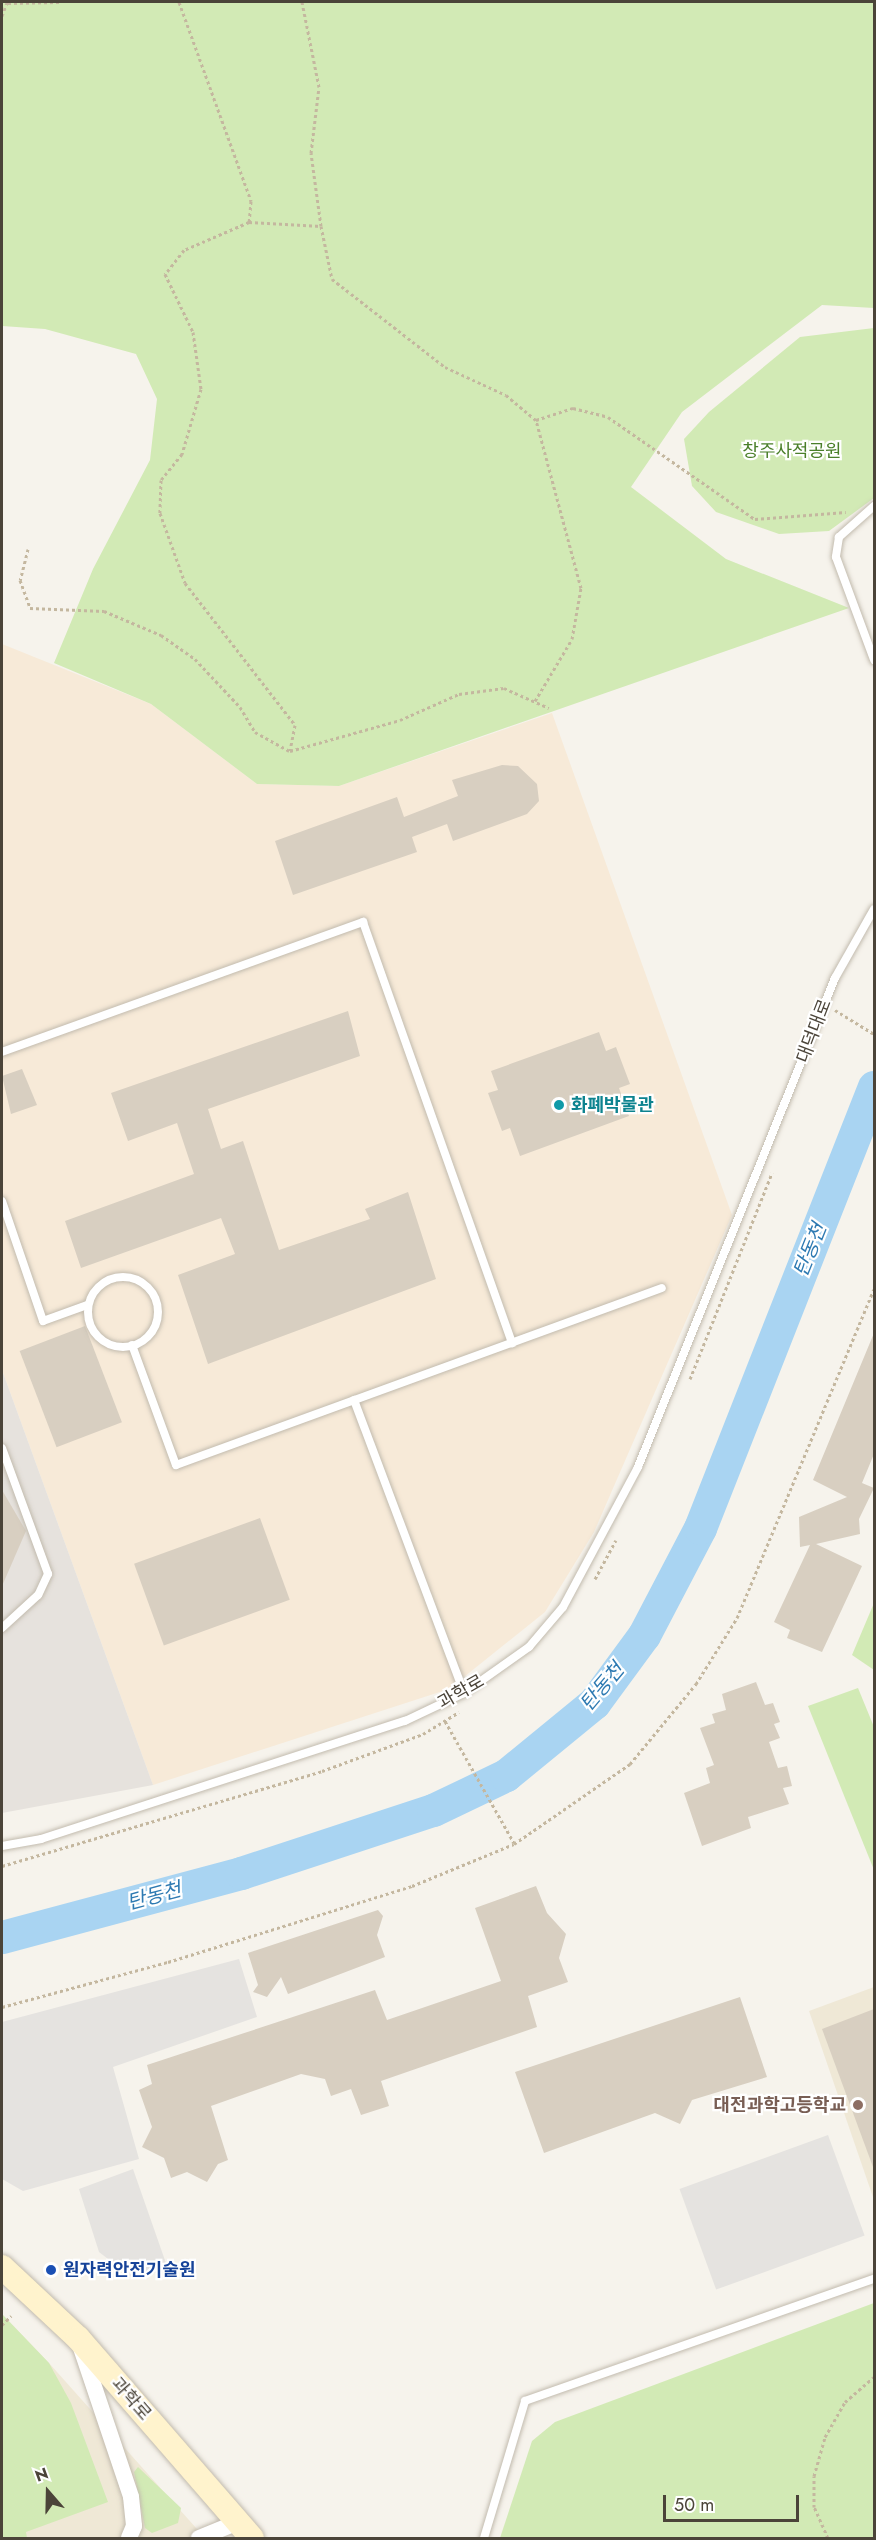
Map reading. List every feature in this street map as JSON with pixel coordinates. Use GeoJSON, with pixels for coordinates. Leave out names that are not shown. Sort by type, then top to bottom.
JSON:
{"type":"FeatureCollection","features":[{"type":"Feature","properties":{"kind":"main road","name":"과학로"},"geometry":{"type":"LineString","coordinates":[[2,2267],[78,2338],[245,2530]]}},
{"type":"Feature","properties":{"kind":"street"},"geometry":{"type":"LineString","coordinates":[[78,2338],[131,2497],[134,2526],[129,2538]]}},
{"type":"Feature","properties":{"kind":"street"},"geometry":{"type":"LineString","coordinates":[[199,2538],[245,2530]]}},
{"type":"Feature","properties":{"kind":"lane"},"geometry":{"type":"LineString","coordinates":[[874,506],[839,537],[836,557],[874,660]]}},
{"type":"Feature","properties":{"kind":"lane","name":"대덕대로"},"geometry":{"type":"LineString","coordinates":[[712,1290],[824,1004],[874,909]]}},
{"type":"Feature","properties":{"kind":"lane"},"geometry":{"type":"LineString","coordinates":[[2,1052],[363,922],[512,1343]]}},
{"type":"Feature","properties":{"kind":"lane"},"geometry":{"type":"LineString","coordinates":[[2,1201],[43,1321],[87,1305],[110,1278],[145,1284],[158,1316],[147,1338],[132,1345],[114,1346],[96,1336],[87,1305]]}},
{"type":"Feature","properties":{"kind":"lane"},"geometry":{"type":"LineString","coordinates":[[132,1345],[176,1465],[662,1288]]}},
{"type":"Feature","properties":{"kind":"lane","name":"과학로"},"geometry":{"type":"LineString","coordinates":[[2,1846],[41,1839],[405,1721],[465,1693],[529,1647],[563,1607],[638,1467],[712,1290]]}},
{"type":"Feature","properties":{"kind":"lane"},"geometry":{"type":"LineString","coordinates":[[354,1400],[465,1693]]}},
{"type":"Feature","properties":{"kind":"lane"},"geometry":{"type":"LineString","coordinates":[[2,1448],[48,1574],[38,1595],[2,1628]]}},
{"type":"Feature","properties":{"kind":"lane"},"geometry":{"type":"LineString","coordinates":[[484,2538],[525,2401],[874,2279]]}},
{"type":"Feature","properties":{"kind":"path"},"geometry":{"type":"LineString","coordinates":[[2,16],[8,2],[60,2]]}},
{"type":"Feature","properties":{"kind":"path"},"geometry":{"type":"LineString","coordinates":[[179,2],[251,201],[249,222]]}},
{"type":"Feature","properties":{"kind":"path"},"geometry":{"type":"LineString","coordinates":[[302,2],[319,87],[311,153],[321,226],[332,279],[445,367],[506,395],[536,420],[581,588],[572,639],[534,702]]}},
{"type":"Feature","properties":{"kind":"path"},"geometry":{"type":"LineString","coordinates":[[290,752],[295,725],[185,583],[160,513],[161,480],[182,454],[201,389],[193,332],[165,274],[184,250],[249,222],[321,226]]}},
{"type":"Feature","properties":{"kind":"path"},"geometry":{"type":"LineString","coordinates":[[536,420],[573,408],[608,417],[755,519],[821,515],[856,506]]}},
{"type":"Feature","properties":{"kind":"path"},"geometry":{"type":"LineString","coordinates":[[28,549],[20,580],[30,608],[104,611],[161,635],[195,659],[240,707],[255,732],[290,752],[400,720],[459,694],[504,688],[549,708]]}},
{"type":"Feature","properties":{"kind":"path"},"geometry":{"type":"LineString","coordinates":[[832,1022],[840,1001]]}},
{"type":"Feature","properties":{"kind":"path"},"geometry":{"type":"LineString","coordinates":[[824,1004],[874,1034]]}},
{"type":"Feature","properties":{"kind":"path"},"geometry":{"type":"LineString","coordinates":[[685,1389],[741,1261],[777,1160]]}},
{"type":"Feature","properties":{"kind":"path"},"geometry":{"type":"LineString","coordinates":[[2,2007],[412,1886],[514,1844],[630,1764],[696,1684],[736,1618],[874,1289]]}},
{"type":"Feature","properties":{"kind":"path"},"geometry":{"type":"LineString","coordinates":[[590,1588],[620,1531]]}},
{"type":"Feature","properties":{"kind":"path"},"geometry":{"type":"LineString","coordinates":[[437,1706],[514,1844]]}},
{"type":"Feature","properties":{"kind":"path"},"geometry":{"type":"LineString","coordinates":[[2,1866],[288,1782],[423,1734],[464,1709]]}},
{"type":"Feature","properties":{"kind":"path"},"geometry":{"type":"LineString","coordinates":[[2,2325],[11,2316]]}},
{"type":"Feature","properties":{"kind":"path"},"geometry":{"type":"LineString","coordinates":[[828,2538],[814,2507],[822,2447],[845,2402],[874,2377]]}},
{"type":"Feature","properties":{"kind":"shaded area"},"geometry":{"type":"Polygon","coordinates":[[[2,644],[151,704],[257,784],[339,786],[552,713],[732,1215],[594,1532],[545,1612],[449,1689],[153,1785],[2,1370],[2,644]]]}},
{"type":"Feature","properties":{"kind":"shaded area"},"geometry":{"type":"Polygon","coordinates":[[[2,1370],[153,1785],[2,1813],[2,1370]]]}},
{"type":"Feature","properties":{"kind":"shaded area"},"geometry":{"type":"Polygon","coordinates":[[[239,1959],[257,2017],[113,2067],[139,2159],[23,2191],[2,2179],[2,2022],[239,1959]]]}},
{"type":"Feature","properties":{"kind":"shaded area","name":"대전과학고등학교"},"geometry":{"type":"Polygon","coordinates":[[[874,1987],[874,2200],[809,2011],[874,1987]]]}},
{"type":"Feature","properties":{"kind":"shaded area"},"geometry":{"type":"Polygon","coordinates":[[[828,2135],[865,2236],[716,2290],[680,2189],[828,2135]]]}},
{"type":"Feature","properties":{"kind":"shaded area"},"geometry":{"type":"Polygon","coordinates":[[[133,2169],[168,2269],[134,2279],[99,2252],[79,2189],[133,2169]]]}},
{"type":"Feature","properties":{"kind":"shaded area"},"geometry":{"type":"Polygon","coordinates":[[[2,2314],[49,2363],[205,2538],[2,2538],[2,2314]]]}},
{"type":"Feature","properties":{"kind":"green space"},"geometry":{"type":"Polygon","coordinates":[[[2,2],[874,2],[874,308],[822,305],[682,412],[631,487],[726,559],[849,608],[339,786],[257,784],[151,704],[54,663],[93,569],[150,460],[157,399],[136,354],[45,329],[2,326],[2,2]]]}},
{"type":"Feature","properties":{"kind":"green space","name":"창주사적공원"},"geometry":{"type":"Polygon","coordinates":[[[874,328],[874,498],[829,531],[779,534],[716,512],[692,486],[684,439],[709,412],[800,337],[874,328]]]}},
{"type":"Feature","properties":{"kind":"green space"},"geometry":{"type":"Polygon","coordinates":[[[874,1603],[874,1670],[852,1655],[874,1603]]]}},
{"type":"Feature","properties":{"kind":"green space"},"geometry":{"type":"Polygon","coordinates":[[[858,1688],[874,1727],[874,1870],[808,1706],[858,1688]]]}},
{"type":"Feature","properties":{"kind":"green space"},"geometry":{"type":"Polygon","coordinates":[[[874,2303],[874,2538],[500,2538],[532,2441],[555,2422],[874,2303]]]}},
{"type":"Feature","properties":{"kind":"green space"},"geometry":{"type":"Polygon","coordinates":[[[2,2314],[49,2363],[71,2403],[108,2502],[26,2532],[27,2538],[2,2538],[2,2314]]]}},
{"type":"Feature","properties":{"kind":"green space"},"geometry":{"type":"Polygon","coordinates":[[[138,2467],[181,2508],[178,2523],[152,2533],[145,2528],[134,2472],[138,2467]]]}},
{"type":"Feature","properties":{"kind":"building"},"geometry":{"type":"Polygon","coordinates":[[[502,765],[518,766],[537,784],[539,801],[527,814],[453,841],[447,824],[412,837],[417,852],[293,895],[275,841],[397,797],[404,817],[458,796],[452,780],[502,765]]]}},
{"type":"Feature","properties":{"kind":"building"},"geometry":{"type":"Polygon","coordinates":[[[348,1011],[360,1056],[208,1109],[221,1149],[243,1141],[279,1250],[370,1219],[365,1209],[408,1192],[436,1279],[208,1364],[178,1275],[235,1254],[221,1218],[81,1268],[65,1221],[194,1174],[177,1123],[128,1141],[111,1093],[348,1011]]]}},
{"type":"Feature","properties":{"kind":"building","name":"화폐박물관"},"geometry":{"type":"Polygon","coordinates":[[[599,1032],[606,1051],[616,1047],[630,1084],[619,1088],[629,1116],[520,1156],[510,1128],[502,1131],[488,1093],[498,1090],[491,1071],[599,1032]]]}},
{"type":"Feature","properties":{"kind":"building"},"geometry":{"type":"Polygon","coordinates":[[[22,1069],[37,1105],[11,1114],[2,1076],[22,1069]]]}},
{"type":"Feature","properties":{"kind":"building"},"geometry":{"type":"Polygon","coordinates":[[[85,1326],[122,1422],[57,1447],[20,1351],[85,1326]]]}},
{"type":"Feature","properties":{"kind":"building"},"geometry":{"type":"Polygon","coordinates":[[[874,1333],[874,1454],[862,1483],[874,1488],[859,1519],[860,1534],[816,1544],[862,1566],[822,1652],[787,1638],[790,1630],[774,1622],[810,1545],[800,1547],[799,1517],[847,1497],[813,1480],[874,1333]]]}},
{"type":"Feature","properties":{"kind":"building"},"geometry":{"type":"Polygon","coordinates":[[[2,1490],[26,1531],[2,1586],[2,1490]]]}},
{"type":"Feature","properties":{"kind":"building"},"geometry":{"type":"Polygon","coordinates":[[[260,1518],[290,1600],[164,1646],[134,1564],[260,1518]]]}},
{"type":"Feature","properties":{"kind":"building"},"geometry":{"type":"Polygon","coordinates":[[[756,1682],[765,1705],[773,1703],[780,1722],[774,1724],[780,1738],[769,1742],[778,1768],[787,1766],[792,1786],[783,1788],[789,1804],[748,1817],[751,1828],[702,1846],[684,1793],[710,1783],[706,1768],[714,1765],[700,1728],[715,1723],[712,1714],[726,1710],[722,1694],[756,1682]]]}},
{"type":"Feature","properties":{"kind":"building"},"geometry":{"type":"Polygon","coordinates":[[[536,1886],[547,1913],[566,1934],[559,1958],[568,1982],[528,1996],[537,2027],[381,2081],[389,2106],[361,2115],[351,2089],[331,2096],[325,2079],[301,2074],[211,2106],[228,2160],[218,2164],[207,2182],[187,2172],[171,2178],[164,2158],[142,2147],[152,2127],[139,2090],[152,2084],[147,2065],[375,1990],[387,2020],[501,1981],[475,1908],[536,1886]]]}},
{"type":"Feature","properties":{"kind":"building"},"geometry":{"type":"Polygon","coordinates":[[[378,1910],[383,1916],[377,1935],[385,1957],[288,1994],[281,1977],[267,1997],[253,1992],[258,1985],[248,1953],[378,1910]]]}},
{"type":"Feature","properties":{"kind":"building"},"geometry":{"type":"Polygon","coordinates":[[[740,1997],[767,2077],[692,2100],[680,2124],[655,2113],[544,2153],[515,2072],[740,1997]]]}},
{"type":"Feature","properties":{"kind":"building","name":"대전과학고등학교"},"geometry":{"type":"Polygon","coordinates":[[[874,2009],[874,2167],[873,2167],[822,2029],[874,2009]]]}},
{"type":"Feature","properties":{"kind":"waterway","name":"탄동천"},"geometry":{"type":"LineString","coordinates":[[2,1937],[241,1873],[433,1810],[506,1775],[594,1703],[644,1635],[700,1528],[874,1087]]}},
{"type":"Feature","properties":{"kind":"place","name":"화폐박물관"},"geometry":{"type":"Point","coordinates":[559,1105]}},
{"type":"Feature","properties":{"kind":"place","name":"대전과학고등학교"},"geometry":{"type":"Point","coordinates":[858,2105]}},
{"type":"Feature","properties":{"kind":"place","name":"원자력안전기술원"},"geometry":{"type":"Point","coordinates":[51,2270]}}]}
